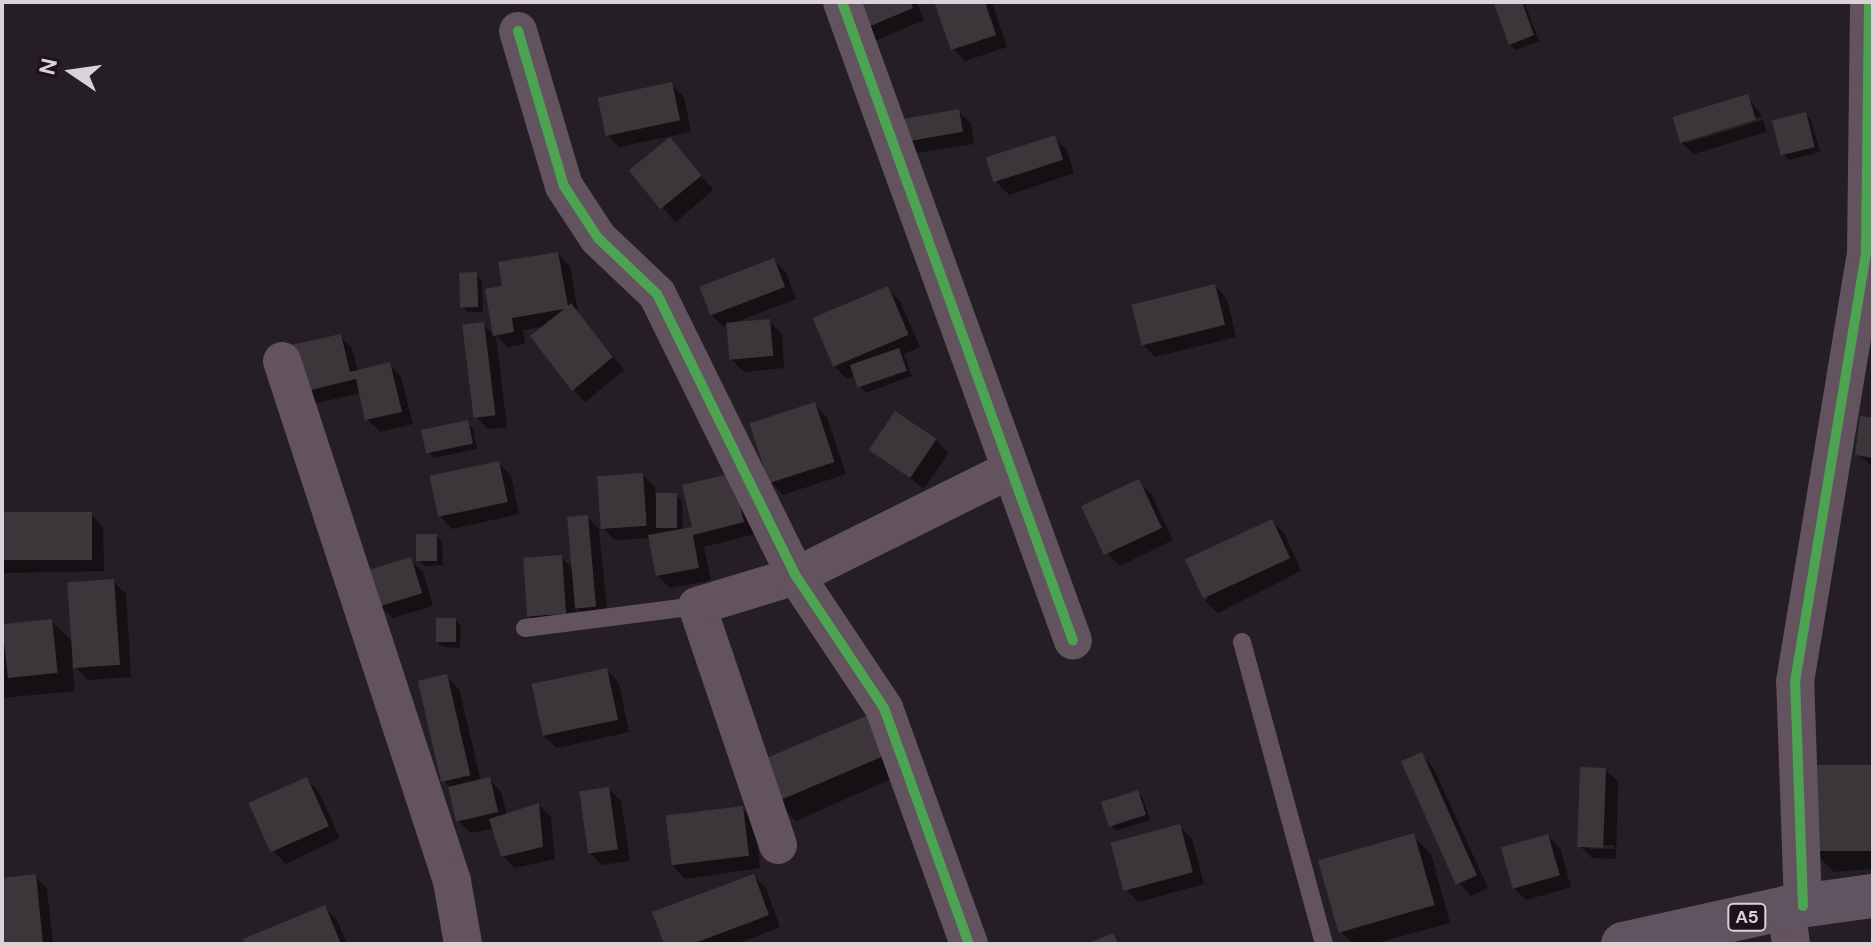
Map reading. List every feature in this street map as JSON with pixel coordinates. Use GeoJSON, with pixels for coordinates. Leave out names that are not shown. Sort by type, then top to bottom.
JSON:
{"type":"FeatureCollection","features":[{"type":"Feature","properties":{"kind":"main road","name":"A5"},"geometry":{"type":"LineString","coordinates":[[1623,944],[1793,920],[1873,896]]}},
{"type":"Feature","properties":{"kind":"street"},"geometry":{"type":"LineString","coordinates":[[842,2],[1073,641]]}},
{"type":"Feature","properties":{"kind":"street"},"geometry":{"type":"LineString","coordinates":[[1793,920],[1795,682],[1870,250],[1869,2]]}},
{"type":"Feature","properties":{"kind":"street"},"geometry":{"type":"LineString","coordinates":[[518,31],[564,186],[598,238],[657,294],[796,576],[884,708],[969,944]]}},
{"type":"Feature","properties":{"kind":"street"},"geometry":{"type":"LineString","coordinates":[[282,361],[452,881],[463,944]]}},
{"type":"Feature","properties":{"kind":"street"},"geometry":{"type":"LineString","coordinates":[[778,845],[697,606],[796,576],[1010,470]]}},
{"type":"Feature","properties":{"kind":"lane"},"geometry":{"type":"LineString","coordinates":[[525,628],[697,606]]}},
{"type":"Feature","properties":{"kind":"lane"},"geometry":{"type":"LineString","coordinates":[[1242,642],[1324,944]]}},
{"type":"Feature","properties":{"kind":"building"},"geometry":{"type":"Polygon","coordinates":[[[852,2],[911,2],[913,8],[861,30],[852,2]]]}},
{"type":"Feature","properties":{"kind":"building"},"geometry":{"type":"Polygon","coordinates":[[[934,2],[985,2],[996,35],[951,50],[934,2]]]}},
{"type":"Feature","properties":{"kind":"building"},"geometry":{"type":"Polygon","coordinates":[[[1522,2],[1534,35],[1509,45],[1494,4],[1522,2]]]}},
{"type":"Feature","properties":{"kind":"building"},"geometry":{"type":"Polygon","coordinates":[[[672,82],[680,120],[606,136],[598,98],[672,82]]]}},
{"type":"Feature","properties":{"kind":"building"},"geometry":{"type":"Polygon","coordinates":[[[1748,94],[1756,120],[1680,143],[1672,117],[1748,94]]]}},
{"type":"Feature","properties":{"kind":"building"},"geometry":{"type":"Polygon","coordinates":[[[959,109],[963,132],[904,142],[900,119],[959,109]]]}},
{"type":"Feature","properties":{"kind":"building"},"geometry":{"type":"Polygon","coordinates":[[[1806,112],[1815,147],[1781,155],[1772,120],[1806,112]]]}},
{"type":"Feature","properties":{"kind":"building"},"geometry":{"type":"Polygon","coordinates":[[[1055,135],[1063,160],[994,182],[986,158],[1055,135]]]}},
{"type":"Feature","properties":{"kind":"building"},"geometry":{"type":"Polygon","coordinates":[[[670,137],[701,176],[660,209],[629,170],[670,137]]]}},
{"type":"Feature","properties":{"kind":"building"},"geometry":{"type":"Polygon","coordinates":[[[558,252],[568,306],[571,303],[613,357],[572,391],[530,336],[564,309],[512,318],[514,332],[493,336],[485,289],[502,286],[498,262],[558,252]]]}},
{"type":"Feature","properties":{"kind":"building"},"geometry":{"type":"Polygon","coordinates":[[[774,258],[785,287],[710,316],[699,287],[774,258]]]}},
{"type":"Feature","properties":{"kind":"building"},"geometry":{"type":"Polygon","coordinates":[[[477,272],[478,307],[460,308],[459,273],[477,272]]]}},
{"type":"Feature","properties":{"kind":"building"},"geometry":{"type":"Polygon","coordinates":[[[1215,284],[1225,325],[1142,346],[1132,305],[1215,284]]]}},
{"type":"Feature","properties":{"kind":"building"},"geometry":{"type":"Polygon","coordinates":[[[888,286],[909,335],[833,367],[813,318],[888,286]]]}},
{"type":"Feature","properties":{"kind":"building"},"geometry":{"type":"Polygon","coordinates":[[[770,319],[773,356],[729,360],[726,323],[770,319]]]}},
{"type":"Feature","properties":{"kind":"building"},"geometry":{"type":"Polygon","coordinates":[[[484,322],[495,415],[474,418],[462,325],[484,322]]]}},
{"type":"Feature","properties":{"kind":"building"},"geometry":{"type":"Polygon","coordinates":[[[341,334],[350,372],[390,362],[402,412],[365,420],[356,379],[303,392],[291,345],[341,334]]]}},
{"type":"Feature","properties":{"kind":"building"},"geometry":{"type":"Polygon","coordinates":[[[899,348],[907,371],[858,388],[850,365],[899,348]]]}},
{"type":"Feature","properties":{"kind":"building"},"geometry":{"type":"Polygon","coordinates":[[[815,402],[834,462],[769,483],[749,423],[815,402]]]}},
{"type":"Feature","properties":{"kind":"building"},"geometry":{"type":"Polygon","coordinates":[[[895,411],[936,439],[910,478],[869,450],[895,411]]]}},
{"type":"Feature","properties":{"kind":"building"},"geometry":{"type":"Polygon","coordinates":[[[1860,416],[1873,418],[1873,458],[1855,455],[1860,416]]]}},
{"type":"Feature","properties":{"kind":"building"},"geometry":{"type":"Polygon","coordinates":[[[468,420],[473,443],[426,453],[421,430],[468,420]]]}},
{"type":"Feature","properties":{"kind":"building"},"geometry":{"type":"Polygon","coordinates":[[[499,461],[508,502],[438,517],[430,476],[499,461]]]}},
{"type":"Feature","properties":{"kind":"building"},"geometry":{"type":"Polygon","coordinates":[[[643,473],[647,526],[601,529],[597,476],[643,473]]]}},
{"type":"Feature","properties":{"kind":"building"},"geometry":{"type":"Polygon","coordinates":[[[733,473],[744,522],[693,535],[699,568],[656,576],[648,535],[692,527],[682,485],[733,473]]]}},
{"type":"Feature","properties":{"kind":"building"},"geometry":{"type":"Polygon","coordinates":[[[1139,479],[1162,528],[1104,555],[1081,506],[1139,479]]]}},
{"type":"Feature","properties":{"kind":"building"},"geometry":{"type":"Polygon","coordinates":[[[656,493],[677,493],[677,528],[656,528],[656,493]]]}},
{"type":"Feature","properties":{"kind":"building"},"geometry":{"type":"Polygon","coordinates":[[[2,512],[92,512],[92,560],[2,560],[2,512]]]}},
{"type":"Feature","properties":{"kind":"building"},"geometry":{"type":"Polygon","coordinates":[[[588,515],[596,607],[575,608],[567,517],[588,515]]]}},
{"type":"Feature","properties":{"kind":"building"},"geometry":{"type":"Polygon","coordinates":[[[1272,519],[1290,558],[1203,599],[1185,560],[1272,519]]]}},
{"type":"Feature","properties":{"kind":"building"},"geometry":{"type":"Polygon","coordinates":[[[416,534],[437,534],[437,561],[416,561],[416,534]]]}},
{"type":"Feature","properties":{"kind":"building"},"geometry":{"type":"Polygon","coordinates":[[[562,555],[566,614],[527,617],[523,558],[562,555]]]}},
{"type":"Feature","properties":{"kind":"building"},"geometry":{"type":"Polygon","coordinates":[[[411,557],[422,593],[379,606],[368,570],[411,557]]]}},
{"type":"Feature","properties":{"kind":"building"},"geometry":{"type":"Polygon","coordinates":[[[114,579],[120,665],[73,668],[67,582],[114,579]]]}},
{"type":"Feature","properties":{"kind":"building"},"geometry":{"type":"Polygon","coordinates":[[[436,618],[456,618],[456,642],[436,642],[436,618]]]}},
{"type":"Feature","properties":{"kind":"building"},"geometry":{"type":"Polygon","coordinates":[[[52,619],[58,673],[8,678],[2,624],[52,619]]]}},
{"type":"Feature","properties":{"kind":"building"},"geometry":{"type":"Polygon","coordinates":[[[607,668],[618,720],[543,736],[532,684],[607,668]]]}},
{"type":"Feature","properties":{"kind":"building"},"geometry":{"type":"Polygon","coordinates":[[[447,674],[470,775],[441,782],[418,681],[447,674]]]}},
{"type":"Feature","properties":{"kind":"building"},"geometry":{"type":"Polygon","coordinates":[[[875,712],[892,753],[775,802],[758,762],[875,712]]]}},
{"type":"Feature","properties":{"kind":"building"},"geometry":{"type":"Polygon","coordinates":[[[1422,752],[1477,875],[1456,885],[1401,761],[1422,752]]]}},
{"type":"Feature","properties":{"kind":"building"},"geometry":{"type":"Polygon","coordinates":[[[1808,765],[1873,765],[1873,851],[1808,851],[1808,765]]]}},
{"type":"Feature","properties":{"kind":"building"},"geometry":{"type":"Polygon","coordinates":[[[1580,767],[1606,768],[1603,848],[1577,847],[1580,767]]]}},
{"type":"Feature","properties":{"kind":"building"},"geometry":{"type":"Polygon","coordinates":[[[307,777],[329,826],[270,852],[249,803],[307,777]]]}},
{"type":"Feature","properties":{"kind":"building"},"geometry":{"type":"Polygon","coordinates":[[[490,777],[498,812],[456,822],[448,787],[490,777]]]}},
{"type":"Feature","properties":{"kind":"building"},"geometry":{"type":"Polygon","coordinates":[[[609,787],[618,849],[588,854],[579,791],[609,787]]]}},
{"type":"Feature","properties":{"kind":"building"},"geometry":{"type":"Polygon","coordinates":[[[1138,790],[1146,815],[1109,827],[1101,802],[1138,790]]]}},
{"type":"Feature","properties":{"kind":"building"},"geometry":{"type":"Polygon","coordinates":[[[539,803],[543,847],[501,857],[489,819],[539,803]]]}},
{"type":"Feature","properties":{"kind":"building"},"geometry":{"type":"Polygon","coordinates":[[[743,806],[749,856],[672,865],[666,816],[743,806]]]}},
{"type":"Feature","properties":{"kind":"building"},"geometry":{"type":"Polygon","coordinates":[[[1180,824],[1193,872],[1123,891],[1110,843],[1180,824]]]}},
{"type":"Feature","properties":{"kind":"building"},"geometry":{"type":"Polygon","coordinates":[[[1414,833],[1435,905],[1339,933],[1318,861],[1414,833]]]}},
{"type":"Feature","properties":{"kind":"building"},"geometry":{"type":"Polygon","coordinates":[[[1548,834],[1560,875],[1513,889],[1501,848],[1548,834]]]}},
{"type":"Feature","properties":{"kind":"building"},"geometry":{"type":"Polygon","coordinates":[[[36,874],[43,944],[2,944],[2,878],[36,874]]]}},
{"type":"Feature","properties":{"kind":"building"},"geometry":{"type":"Polygon","coordinates":[[[754,874],[769,915],[692,944],[664,944],[652,912],[754,874]]]}},
{"type":"Feature","properties":{"kind":"building"},"geometry":{"type":"Polygon","coordinates":[[[325,905],[341,944],[245,944],[243,939],[325,905]]]}},
{"type":"Feature","properties":{"kind":"building"},"geometry":{"type":"Polygon","coordinates":[[[1113,933],[1118,944],[1087,944],[1113,933]]]}},
{"type":"Feature","properties":{"kind":"cycle path"},"geometry":{"type":"LineString","coordinates":[[842,2],[1073,641]]}},
{"type":"Feature","properties":{"kind":"cycle path"},"geometry":{"type":"LineString","coordinates":[[1803,906],[1795,682],[1866,251],[1869,2]]}},
{"type":"Feature","properties":{"kind":"cycle path"},"geometry":{"type":"LineString","coordinates":[[518,31],[564,186],[598,238],[657,294],[796,576],[884,708],[969,944]]}}]}
